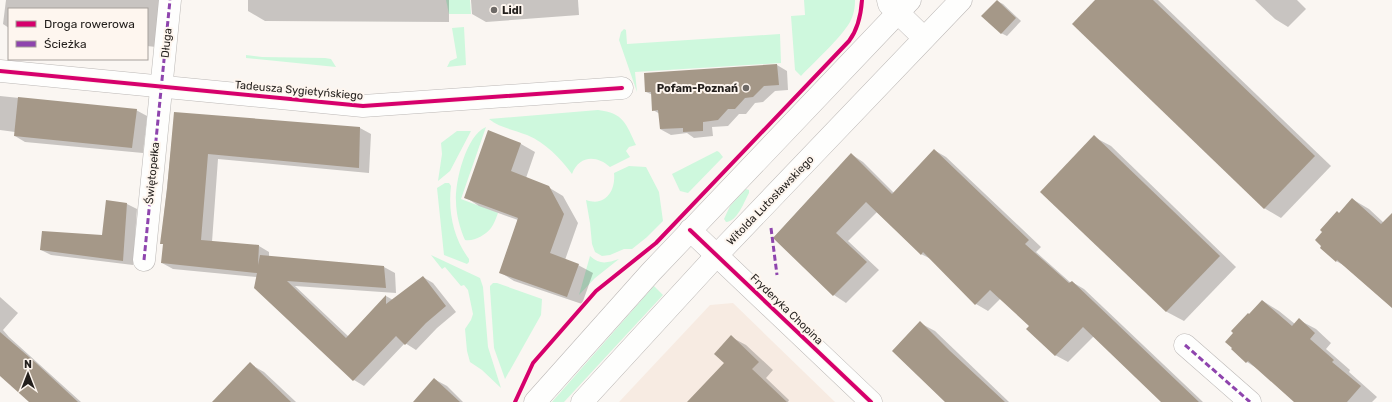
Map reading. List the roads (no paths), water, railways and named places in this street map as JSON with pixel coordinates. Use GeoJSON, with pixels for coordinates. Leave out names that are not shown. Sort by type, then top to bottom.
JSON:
{"type":"FeatureCollection","features":[{"type":"Feature","properties":{"kind":"street","name":"Długa"},"geometry":{"type":"LineString","coordinates":[[161,86],[170,0]]}},
{"type":"Feature","properties":{"kind":"street","name":"Witolda Lutosławskiego"},"geometry":{"type":"LineString","coordinates":[[582,402],[717,255],[961,0]]}},
{"type":"Feature","properties":{"kind":"street"},"geometry":{"type":"LineString","coordinates":[[535,402],[611,316],[899,4],[924,38]]}},
{"type":"Feature","properties":{"kind":"street","name":"Tadeusza Sygietyńskiego"},"geometry":{"type":"LineString","coordinates":[[0,71],[364,106],[622,88]]}},
{"type":"Feature","properties":{"kind":"street","name":"Świętopełka"},"geometry":{"type":"LineString","coordinates":[[144,260],[161,86]]}},
{"type":"Feature","properties":{"kind":"street","name":"Fryderyka Chopina"},"geometry":{"type":"LineString","coordinates":[[690,230],[871,402]]}},
{"type":"Feature","properties":{"kind":"street"},"geometry":{"type":"LineString","coordinates":[[1185,346],[1250,402]]}},
{"type":"Feature","properties":{"kind":"place","name":"Lidl"},"geometry":{"type":"Point","coordinates":[494,10]}},
{"type":"Feature","properties":{"kind":"place","name":"Pofam-Poznań"},"geometry":{"type":"Point","coordinates":[746,88]}}]}
